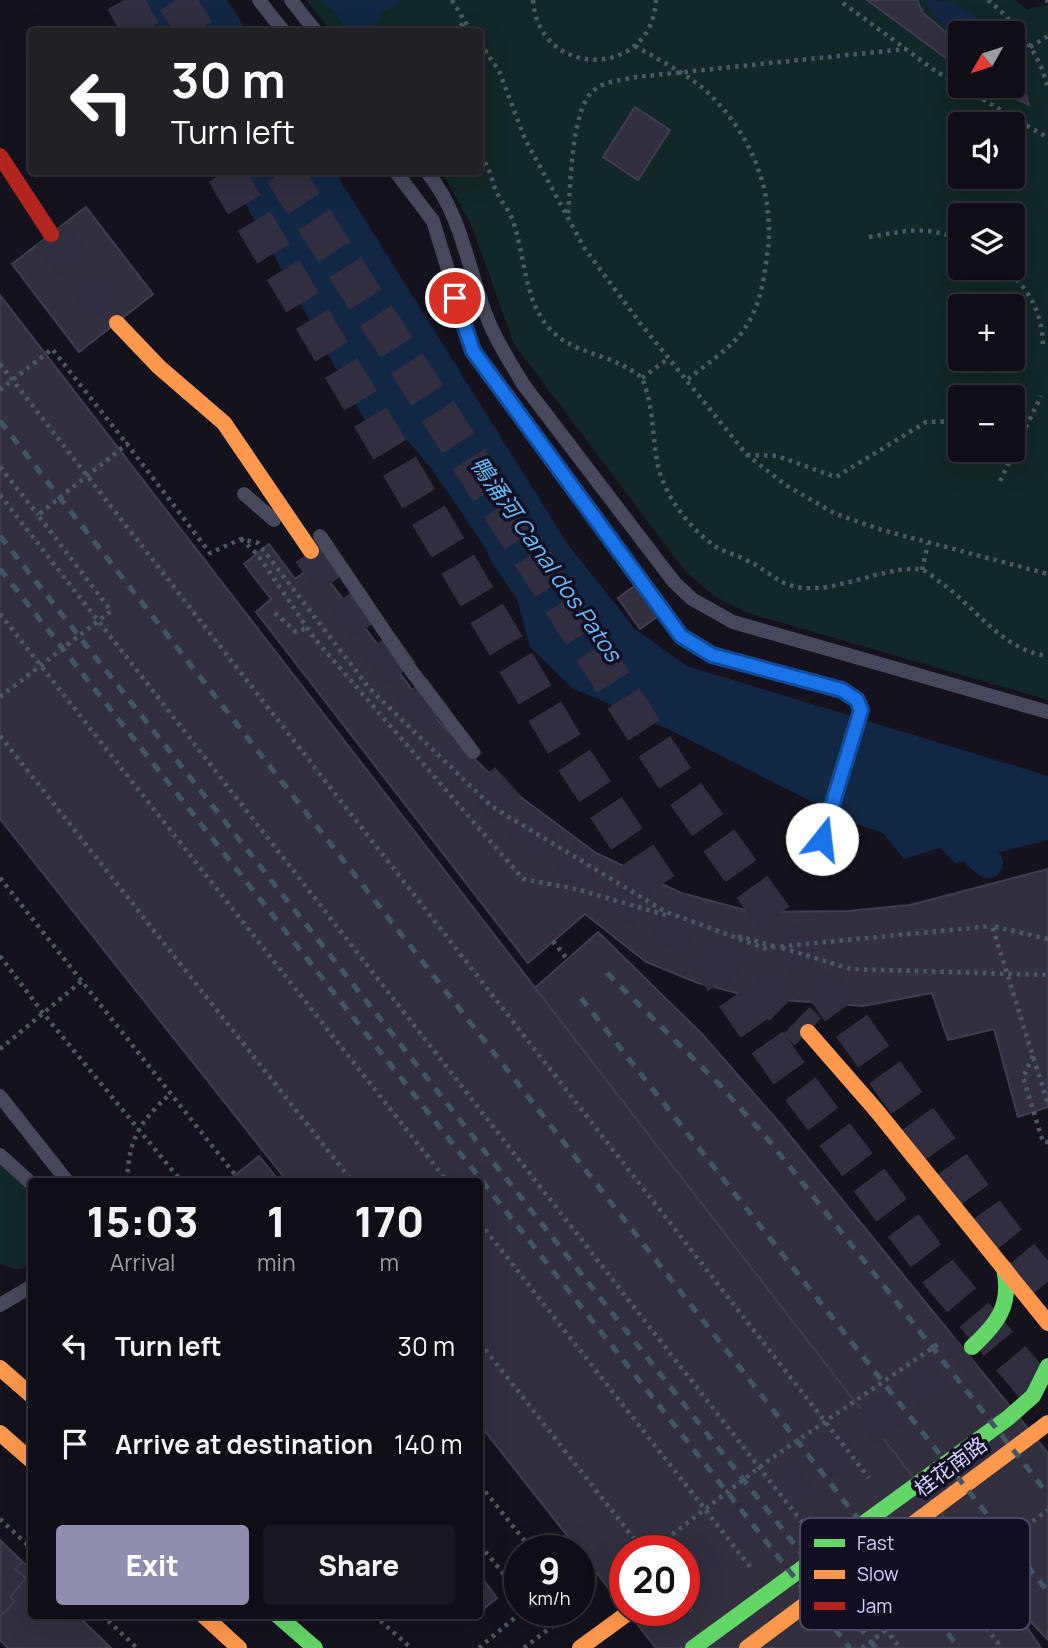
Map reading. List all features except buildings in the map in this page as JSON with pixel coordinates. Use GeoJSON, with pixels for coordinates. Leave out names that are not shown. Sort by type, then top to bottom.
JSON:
{"type":"FeatureCollection","features":[{"type":"Feature","properties":{"kind":"main road"},"geometry":{"type":"LineString","coordinates":[[0,156],[51,234]]}},
{"type":"Feature","properties":{"kind":"main road"},"geometry":{"type":"LineString","coordinates":[[117,323],[159,367],[224,423],[305,527],[311,551]]}},
{"type":"Feature","properties":{"kind":"main road"},"geometry":{"type":"LineString","coordinates":[[808,1032],[876,1110],[1048,1323]]}},
{"type":"Feature","properties":{"kind":"main road"},"geometry":{"type":"LineString","coordinates":[[1004,1268],[1010,1287],[1004,1315],[969,1350],[997,1333],[1008,1331]]}},
{"type":"Feature","properties":{"kind":"main road"},"geometry":{"type":"LineString","coordinates":[[1028,1328],[1048,1330]]}},
{"type":"Feature","properties":{"kind":"main road"},"geometry":{"type":"LineString","coordinates":[[871,1518],[1008,1418],[1033,1396],[1048,1366]]}},
{"type":"Feature","properties":{"kind":"main road"},"geometry":{"type":"LineString","coordinates":[[0,1368],[28,1392]]}},
{"type":"Feature","properties":{"kind":"main road"},"geometry":{"type":"LineString","coordinates":[[1033,1431],[1048,1412]]}},
{"type":"Feature","properties":{"kind":"main road","name":"桂花南路"},"geometry":{"type":"LineString","coordinates":[[918,1518],[1033,1431],[1048,1423]]}},
{"type":"Feature","properties":{"kind":"main road"},"geometry":{"type":"LineString","coordinates":[[0,1433],[28,1458]]}},
{"type":"Feature","properties":{"kind":"main road"},"geometry":{"type":"LineString","coordinates":[[693,1648],[800,1570]]}},
{"type":"Feature","properties":{"kind":"main road","name":"桂花南路"},"geometry":{"type":"LineString","coordinates":[[747,1648],[800,1608]]}},
{"type":"Feature","properties":{"kind":"main road"},"geometry":{"type":"LineString","coordinates":[[207,1619],[239,1648]]}},
{"type":"Feature","properties":{"kind":"main road"},"geometry":{"type":"LineString","coordinates":[[282,1619],[315,1648]]}},
{"type":"Feature","properties":{"kind":"main road"},"geometry":{"type":"LineString","coordinates":[[580,1648],[609,1626]]}},
{"type":"Feature","properties":{"kind":"lane"},"geometry":{"type":"LineString","coordinates":[[259,0],[282,28]]}},
{"type":"Feature","properties":{"kind":"lane"},"geometry":{"type":"LineString","coordinates":[[291,0],[313,28]]}},
{"type":"Feature","properties":{"kind":"lane"},"geometry":{"type":"LineString","coordinates":[[398,175],[433,221],[473,351],[674,628],[698,649],[712,655],[842,690],[857,700],[861,710],[822,839]]}},
{"type":"Feature","properties":{"kind":"lane"},"geometry":{"type":"LineString","coordinates":[[429,175],[448,200],[490,325],[503,352],[523,384],[657,560],[692,599],[733,622],[1048,712]]}},
{"type":"Feature","properties":{"kind":"lane"},"geometry":{"type":"LineString","coordinates":[[219,398],[250,434]]}},
{"type":"Feature","properties":{"kind":"lane"},"geometry":{"type":"LineString","coordinates":[[244,494],[270,518],[305,527],[473,752]]}},
{"type":"Feature","properties":{"kind":"lane"},"geometry":{"type":"LineString","coordinates":[[0,1096],[66,1178]]}},
{"type":"Feature","properties":{"kind":"lane"},"geometry":{"type":"LineString","coordinates":[[0,1155],[28,1180]]}},
{"type":"Feature","properties":{"kind":"lane"},"geometry":{"type":"LineString","coordinates":[[1006,1247],[1041,1296],[1048,1314]]}},
{"type":"Feature","properties":{"kind":"lane"},"geometry":{"type":"LineString","coordinates":[[0,1305],[28,1288]]}},
{"type":"Feature","properties":{"kind":"lane"},"geometry":{"type":"LineString","coordinates":[[288,1619],[295,1631]]}},
{"type":"Feature","properties":{"kind":"path"},"geometry":{"type":"LineString","coordinates":[[452,0],[469,28]]}},
{"type":"Feature","properties":{"kind":"path"},"geometry":{"type":"LineString","coordinates":[[533,0],[538,23],[550,41],[566,54],[587,61],[608,59],[635,46],[652,22],[656,0]]}},
{"type":"Feature","properties":{"kind":"path"},"geometry":{"type":"LineString","coordinates":[[988,0],[1001,11],[1030,47],[1048,88]]}},
{"type":"Feature","properties":{"kind":"path"},"geometry":{"type":"LineString","coordinates":[[843,3],[906,49],[1048,138]]}},
{"type":"Feature","properties":{"kind":"path"},"geometry":{"type":"LineString","coordinates":[[458,28],[465,22]]}},
{"type":"Feature","properties":{"kind":"path"},"geometry":{"type":"LineString","coordinates":[[1030,47],[1048,36]]}},
{"type":"Feature","properties":{"kind":"path"},"geometry":{"type":"LineString","coordinates":[[635,46],[682,73],[707,92],[730,118],[755,157],[768,199],[769,242],[759,306],[741,333],[687,380]]}},
{"type":"Feature","properties":{"kind":"path"},"geometry":{"type":"LineString","coordinates":[[483,47],[499,71],[525,139],[585,249],[747,455],[813,502],[882,530],[1048,574]]}},
{"type":"Feature","properties":{"kind":"path"},"geometry":{"type":"LineString","coordinates":[[568,214],[578,125],[591,91],[601,85],[682,73],[906,49]]}},
{"type":"Feature","properties":{"kind":"path"},"geometry":{"type":"LineString","coordinates":[[483,159],[492,172],[495,189],[513,222],[536,306],[546,325],[561,340],[576,349],[610,358],[642,378],[654,415],[659,468],[667,492],[686,519],[712,544],[746,559],[777,582],[790,587],[817,588],[851,584],[905,568],[922,570],[967,604],[990,628],[1017,646],[1048,656]]}},
{"type":"Feature","properties":{"kind":"path"},"geometry":{"type":"LineString","coordinates":[[869,237],[923,229],[948,235]]}},
{"type":"Feature","properties":{"kind":"path"},"geometry":{"type":"LineString","coordinates":[[1019,280],[1026,286],[1036,307],[1043,332],[1043,348]]}},
{"type":"Feature","properties":{"kind":"path"},"geometry":{"type":"LineString","coordinates":[[0,390],[52,349],[210,553],[241,539],[258,543],[369,688],[491,806],[664,911],[764,948],[992,926],[1048,939]]}},
{"type":"Feature","properties":{"kind":"path"},"geometry":{"type":"LineString","coordinates":[[642,378],[669,358]]}},
{"type":"Feature","properties":{"kind":"path"},"geometry":{"type":"LineString","coordinates":[[0,364],[874,1483]]}},
{"type":"Feature","properties":{"kind":"path"},"geometry":{"type":"LineString","coordinates":[[1025,425],[1041,396]]}},
{"type":"Feature","properties":{"kind":"path"},"geometry":{"type":"LineString","coordinates":[[747,455],[777,456],[835,477],[926,422],[948,421]]}},
{"type":"Feature","properties":{"kind":"path"},"geometry":{"type":"LineString","coordinates":[[38,516],[127,444]]}},
{"type":"Feature","properties":{"kind":"path"},"geometry":{"type":"LineString","coordinates":[[1000,481],[1008,462]]}},
{"type":"Feature","properties":{"kind":"path"},"geometry":{"type":"LineString","coordinates":[[0,467],[111,611],[0,698]]}},
{"type":"Feature","properties":{"kind":"path"},"geometry":{"type":"LineString","coordinates":[[0,495],[800,1519]]}},
{"type":"Feature","properties":{"kind":"path"},"geometry":{"type":"LineString","coordinates":[[241,539],[258,555],[307,628],[523,879],[576,889],[705,926]]}},
{"type":"Feature","properties":{"kind":"path"},"geometry":{"type":"LineString","coordinates":[[922,570],[928,542]]}},
{"type":"Feature","properties":{"kind":"path"},"geometry":{"type":"LineString","coordinates":[[275,613],[296,632],[307,628]]}},
{"type":"Feature","properties":{"kind":"path"},"geometry":{"type":"LineString","coordinates":[[0,614],[445,1178]]}},
{"type":"Feature","properties":{"kind":"path"},"geometry":{"type":"LineString","coordinates":[[0,736],[350,1178]]}},
{"type":"Feature","properties":{"kind":"path"},"geometry":{"type":"LineString","coordinates":[[0,878],[238,1178]]}},
{"type":"Feature","properties":{"kind":"path"},"geometry":{"type":"LineString","coordinates":[[992,926],[1048,1104]]}},
{"type":"Feature","properties":{"kind":"path"},"geometry":{"type":"LineString","coordinates":[[553,941],[567,959]]}},
{"type":"Feature","properties":{"kind":"path"},"geometry":{"type":"LineString","coordinates":[[778,947],[851,968],[1048,975]]}},
{"type":"Feature","properties":{"kind":"path"},"geometry":{"type":"LineString","coordinates":[[0,956],[43,1013],[179,1178]]}},
{"type":"Feature","properties":{"kind":"path"},"geometry":{"type":"LineString","coordinates":[[0,1049],[82,981]]}},
{"type":"Feature","properties":{"kind":"path"},"geometry":{"type":"LineString","coordinates":[[1033,1056],[1023,1077],[1043,1142],[1048,1142]]}},
{"type":"Feature","properties":{"kind":"path"},"geometry":{"type":"LineString","coordinates":[[127,1178],[128,1149],[138,1129],[171,1093]]}},
{"type":"Feature","properties":{"kind":"path"},"geometry":{"type":"LineString","coordinates":[[483,1227],[754,1572]]}},
{"type":"Feature","properties":{"kind":"path"},"geometry":{"type":"LineString","coordinates":[[672,1535],[769,1460],[946,1339]]}},
{"type":"Feature","properties":{"kind":"path"},"geometry":{"type":"LineString","coordinates":[[483,1347],[631,1535]]}},
{"type":"Feature","properties":{"kind":"path"},"geometry":{"type":"LineString","coordinates":[[483,1489],[520,1535]]}},
{"type":"Feature","properties":{"kind":"path"},"geometry":{"type":"LineString","coordinates":[[1030,1523],[1048,1510]]}},
{"type":"Feature","properties":{"kind":"path"},"geometry":{"type":"LineString","coordinates":[[0,1519],[28,1545]]}},
{"type":"Feature","properties":{"kind":"path"},"geometry":{"type":"LineString","coordinates":[[483,1548],[504,1572]]}},
{"type":"Feature","properties":{"kind":"path"},"geometry":{"type":"LineString","coordinates":[[106,1619],[137,1648]]}},
{"type":"Feature","properties":{"kind":"path"},"geometry":{"type":"LineString","coordinates":[[378,1619],[411,1648]]}},
{"type":"Feature","properties":{"kind":"path"},"geometry":{"type":"LineString","coordinates":[[479,1648],[505,1626]]}},
{"type":"Feature","properties":{"kind":"path"},"geometry":{"type":"LineString","coordinates":[[524,1648],[552,1626]]}},
{"type":"Feature","properties":{"kind":"path"},"geometry":{"type":"LineString","coordinates":[[862,1648],[886,1630],[900,1648]]}},
{"type":"Feature","properties":{"kind":"path"},"geometry":{"type":"LineString","coordinates":[[988,1630],[1002,1648]]}},
{"type":"Feature","properties":{"kind":"green space"},"geometry":{"type":"Polygon","coordinates":[[[306,0],[1015,0],[1027,9],[1048,5],[1048,700],[748,613],[714,596],[685,571],[514,344],[471,224],[444,175],[483,175],[483,28],[329,28],[306,0]]]}},
{"type":"Feature","properties":{"kind":"green space"},"geometry":{"type":"Polygon","coordinates":[[[0,1162],[28,1189],[28,1266],[18,1270],[0,1264],[0,1162]]]}},
{"type":"Feature","properties":{"kind":"water"},"geometry":{"type":"Polygon","coordinates":[[[133,0],[227,0],[245,28],[149,28],[133,0]]]}},
{"type":"Feature","properties":{"kind":"water"},"geometry":{"type":"Polygon","coordinates":[[[321,0],[400,0],[400,3],[385,10],[372,28],[344,28],[336,13],[321,0]]]}},
{"type":"Feature","properties":{"kind":"water"},"geometry":{"type":"Polygon","coordinates":[[[923,0],[962,7],[980,21],[948,21],[948,29],[923,0]]]}},
{"type":"Feature","properties":{"kind":"water","name":"鴨涌河 Canal dos Patos"},"geometry":{"type":"Polygon","coordinates":[[[230,175],[337,175],[569,546],[635,629],[687,666],[1048,776],[1048,840],[955,863],[940,848],[904,859],[883,833],[856,824],[666,728],[572,688],[530,647],[517,599],[438,478],[409,442],[395,430],[382,423],[366,423],[230,175]]]}},
{"type":"Feature","properties":{"kind":"waterway","name":"鴨涌河 Canal dos Patos"},"geometry":{"type":"LineString","coordinates":[[951,832],[988,863]]}},
{"type":"Feature","properties":{"kind":"tunnel"},"geometry":{"type":"LineString","coordinates":[[124,0],[140,28]]}},
{"type":"Feature","properties":{"kind":"tunnel"},"geometry":{"type":"LineString","coordinates":[[176,0],[194,28]]}},
{"type":"Feature","properties":{"kind":"tunnel"},"geometry":{"type":"LineString","coordinates":[[227,175],[572,757],[677,914],[793,1079],[942,1277],[1048,1402]]}},
{"type":"Feature","properties":{"kind":"tunnel"},"geometry":{"type":"LineString","coordinates":[[285,175],[682,789],[997,1229],[1048,1290]]}},
{"type":"Feature","properties":{"kind":"tunnel"},"geometry":{"type":"LineString","coordinates":[[51,234],[117,323]]}},
{"type":"Feature","properties":{"kind":"tunnel"},"geometry":{"type":"LineString","coordinates":[[311,551],[463,760],[509,811],[548,845],[637,906],[725,959],[759,984],[808,1032]]}},
{"type":"Feature","properties":{"kind":"tunnel"},"geometry":{"type":"LineString","coordinates":[[700,1557],[966,1352]]}},
{"type":"Feature","properties":{"kind":"railway"},"geometry":{"type":"LineString","coordinates":[[0,421],[857,1518]]}},
{"type":"Feature","properties":{"kind":"railway"},"geometry":{"type":"LineString","coordinates":[[0,536],[800,1552]]}},
{"type":"Feature","properties":{"kind":"railway"},"geometry":{"type":"LineString","coordinates":[[0,569],[480,1178]]}},
{"type":"Feature","properties":{"kind":"railway"},"geometry":{"type":"LineString","coordinates":[[607,973],[718,1083],[771,1143],[1048,1494]]}},
{"type":"Feature","properties":{"kind":"railway"},"geometry":{"type":"LineString","coordinates":[[581,998],[990,1518]]}},
{"type":"Feature","properties":{"kind":"railway"},"geometry":{"type":"LineString","coordinates":[[483,1182],[800,1585]]}},
{"type":"Feature","properties":{"kind":"railway"},"geometry":{"type":"LineString","coordinates":[[1030,1569],[1048,1592]]}},
{"type":"Feature","properties":{"kind":"railway"},"geometry":{"type":"LineString","coordinates":[[836,1630],[850,1648]]}},
{"type":"Feature","properties":{"kind":"railway"},"geometry":{"type":"LineString","coordinates":[[862,1630],[876,1648]]}},
{"type":"Feature","properties":{"kind":"railway"},"geometry":{"type":"LineString","coordinates":[[945,1630],[959,1648]]}},
{"type":"Feature","properties":{"kind":"traffic: fast"},"geometry":{"type":"LineString","coordinates":[[972,1347],[989,1330],[1001,1312],[1006,1293],[1004,1268]]}},
{"type":"Feature","properties":{"kind":"traffic: fast"},"geometry":{"type":"LineString","coordinates":[[871,1518],[1008,1418],[1033,1396],[1048,1366]]}},
{"type":"Feature","properties":{"kind":"traffic: fast"},"geometry":{"type":"LineString","coordinates":[[693,1648],[800,1570]]}},
{"type":"Feature","properties":{"kind":"traffic: fast"},"geometry":{"type":"LineString","coordinates":[[282,1619],[315,1648]]}},
{"type":"Feature","properties":{"kind":"traffic: slow"},"geometry":{"type":"LineString","coordinates":[[117,323],[159,367],[224,423],[311,551]]}},
{"type":"Feature","properties":{"kind":"traffic: slow"},"geometry":{"type":"LineString","coordinates":[[808,1032],[876,1110],[1048,1323]]}},
{"type":"Feature","properties":{"kind":"traffic: slow"},"geometry":{"type":"LineString","coordinates":[[0,1368],[28,1392]]}},
{"type":"Feature","properties":{"kind":"traffic: slow"},"geometry":{"type":"LineString","coordinates":[[921,1518],[1048,1423]]}},
{"type":"Feature","properties":{"kind":"traffic: slow"},"geometry":{"type":"LineString","coordinates":[[0,1433],[28,1458]]}},
{"type":"Feature","properties":{"kind":"traffic: slow"},"geometry":{"type":"LineString","coordinates":[[747,1648],[800,1608]]}},
{"type":"Feature","properties":{"kind":"traffic: slow"},"geometry":{"type":"LineString","coordinates":[[207,1619],[239,1648]]}},
{"type":"Feature","properties":{"kind":"traffic: slow"},"geometry":{"type":"LineString","coordinates":[[580,1648],[610,1626]]}},
{"type":"Feature","properties":{"kind":"traffic: jam"},"geometry":{"type":"LineString","coordinates":[[0,156],[51,234]]}},
{"type":"Feature","properties":{"kind":"route"},"geometry":{"type":"LineString","coordinates":[[455,298],[473,351],[681,636],[698,649],[712,655],[842,690],[852,695],[860,704],[861,710],[822,839]]}}]}
